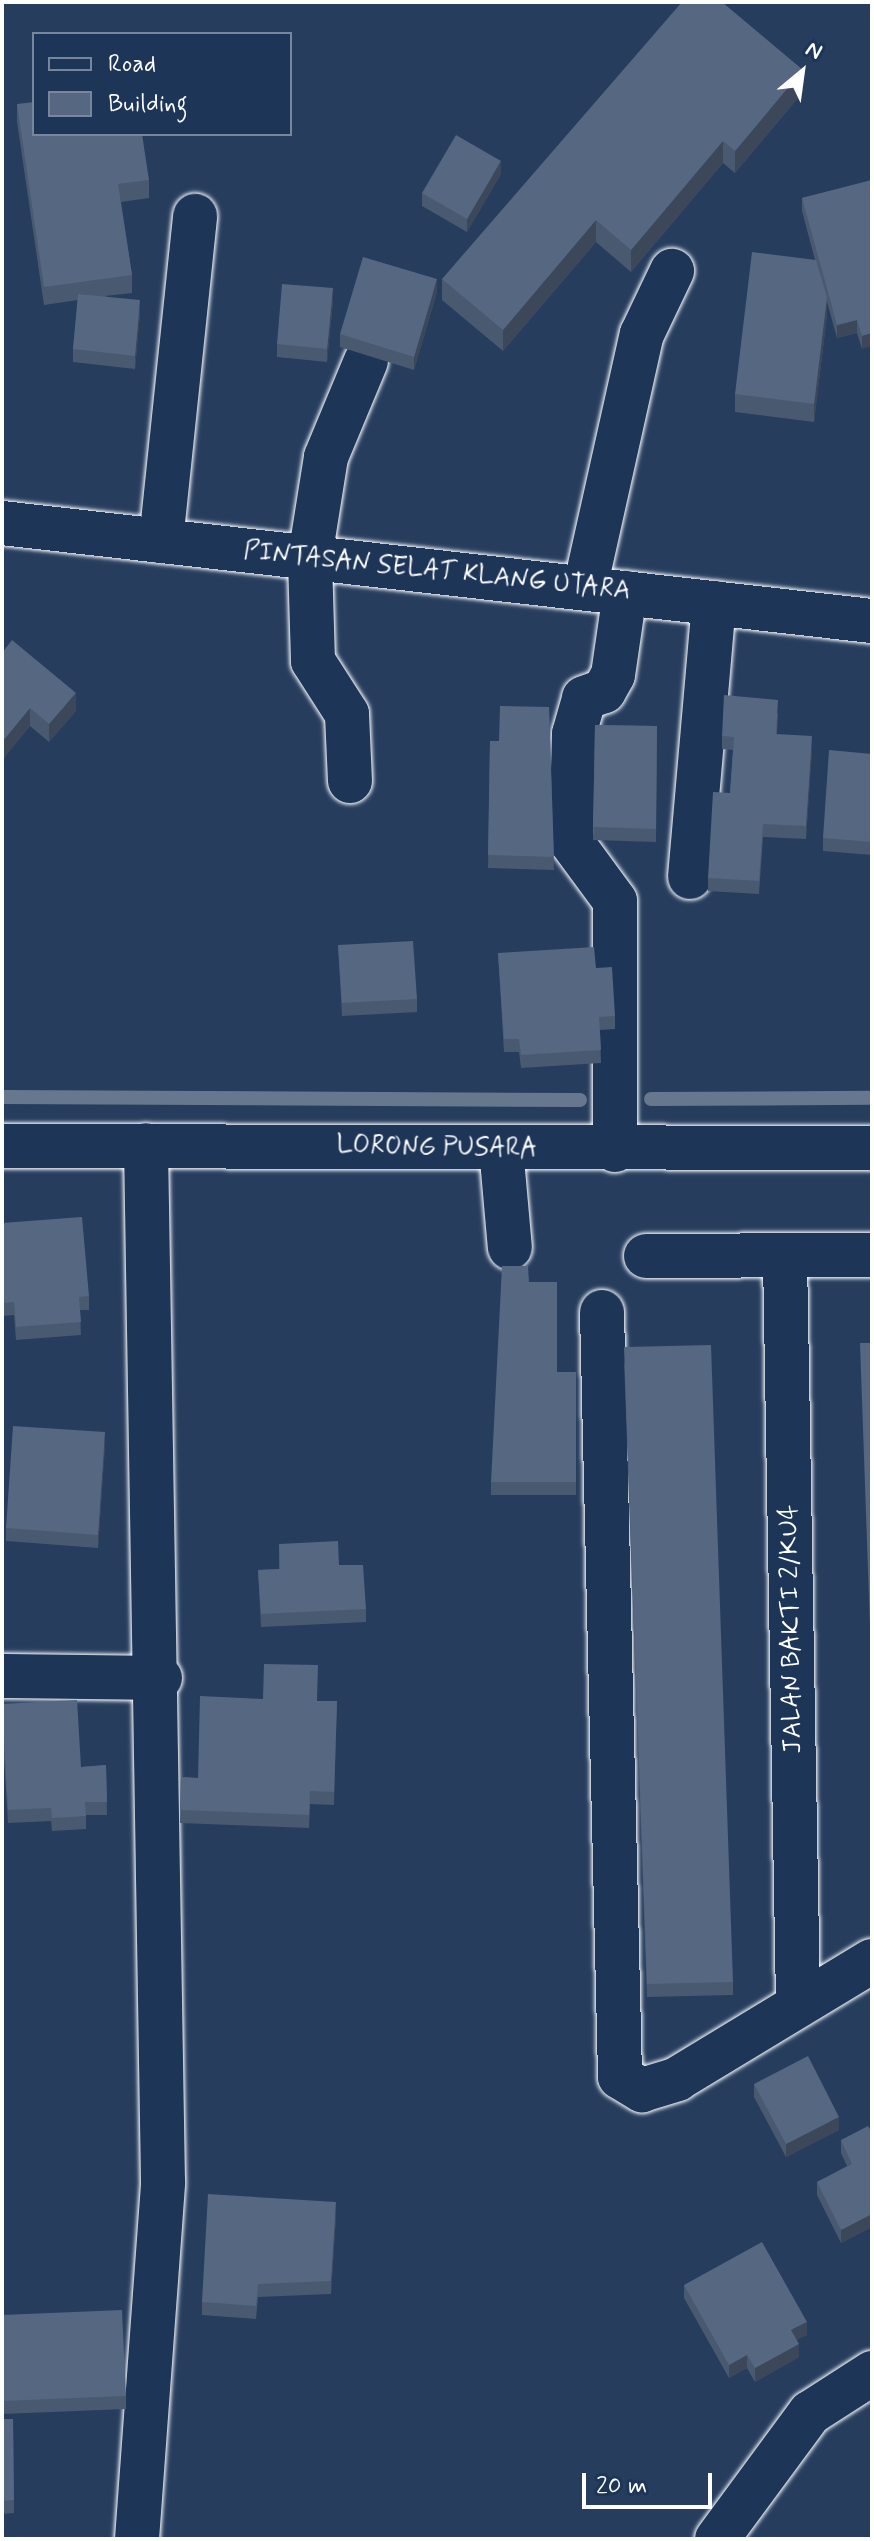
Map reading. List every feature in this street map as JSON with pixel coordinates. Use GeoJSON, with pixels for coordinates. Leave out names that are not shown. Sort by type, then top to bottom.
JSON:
{"type":"FeatureCollection","features":[{"type":"Feature","properties":{"kind":"main road"},"geometry":{"type":"LineString","coordinates":[[161,541],[195,216]]}},
{"type":"Feature","properties":{"kind":"main road"},"geometry":{"type":"LineString","coordinates":[[615,1150],[615,901],[571,841],[574,734],[584,698],[604,691],[613,675],[605,591],[642,334],[672,271]]}},
{"type":"Feature","properties":{"kind":"main road"},"geometry":{"type":"LineString","coordinates":[[350,781],[347,714],[313,661],[310,557],[326,457],[366,361]]}},
{"type":"Feature","properties":{"kind":"main road","name":"PINTASAN SELAT KLANG UTARA"},"geometry":{"type":"LineString","coordinates":[[2,523],[872,621]]}},
{"type":"Feature","properties":{"kind":"main road"},"geometry":{"type":"LineString","coordinates":[[690,877],[714,603]]}},
{"type":"Feature","properties":{"kind":"main road"},"geometry":{"type":"LineString","coordinates":[[137,2539],[163,2182],[160,1678],[146,1145]]}},
{"type":"Feature","properties":{"kind":"main road","name":"LORONG PUSARA"},"geometry":{"type":"LineString","coordinates":[[2,1146],[615,1150],[872,1148]]}},
{"type":"Feature","properties":{"kind":"main road"},"geometry":{"type":"LineString","coordinates":[[501,1148],[510,1248]]}},
{"type":"Feature","properties":{"kind":"main road"},"geometry":{"type":"LineString","coordinates":[[646,1256],[872,1255]]}},
{"type":"Feature","properties":{"kind":"main road","name":"JALAN BAKTI 2/KU4"},"geometry":{"type":"LineString","coordinates":[[785,1257],[798,2002]]}},
{"type":"Feature","properties":{"kind":"main road"},"geometry":{"type":"LineString","coordinates":[[602,1312],[620,2077],[642,2090],[677,2079],[798,2002],[872,1961]]}},
{"type":"Feature","properties":{"kind":"main road"},"geometry":{"type":"LineString","coordinates":[[2,1676],[160,1678]]}},
{"type":"Feature","properties":{"kind":"main road"},"geometry":{"type":"LineString","coordinates":[[717,2539],[810,2413],[872,2373]]}},
{"type":"Feature","properties":{"kind":"building"},"geometry":{"type":"Polygon","coordinates":[[[682,2],[722,2],[803,70],[735,151],[723,141],[631,250],[596,220],[503,330],[442,279],[682,2]]]}},
{"type":"Feature","properties":{"kind":"building"},"geometry":{"type":"Polygon","coordinates":[[[32,102],[32,136],[142,136],[149,180],[118,184],[132,275],[44,287],[17,104],[32,102]]]}},
{"type":"Feature","properties":{"kind":"building"},"geometry":{"type":"Polygon","coordinates":[[[456,135],[501,161],[467,219],[422,193],[456,135]]]}},
{"type":"Feature","properties":{"kind":"building"},"geometry":{"type":"Polygon","coordinates":[[[872,180],[872,333],[862,336],[857,320],[837,325],[802,198],[872,180]]]}},
{"type":"Feature","properties":{"kind":"building"},"geometry":{"type":"Polygon","coordinates":[[[752,252],[816,260],[827,297],[814,404],[735,394],[752,252]]]}},
{"type":"Feature","properties":{"kind":"building"},"geometry":{"type":"Polygon","coordinates":[[[363,257],[437,279],[414,357],[340,334],[363,257]]]}},
{"type":"Feature","properties":{"kind":"building"},"geometry":{"type":"Polygon","coordinates":[[[282,284],[333,288],[327,349],[277,344],[282,284]]]}},
{"type":"Feature","properties":{"kind":"building"},"geometry":{"type":"Polygon","coordinates":[[[78,294],[140,300],[135,356],[73,349],[78,294]]]}},
{"type":"Feature","properties":{"kind":"building"},"geometry":{"type":"Polygon","coordinates":[[[12,640],[76,693],[49,724],[30,708],[2,742],[2,653],[12,640]]]}},
{"type":"Feature","properties":{"kind":"building"},"geometry":{"type":"Polygon","coordinates":[[[724,695],[778,700],[776,734],[812,736],[806,826],[763,824],[759,881],[708,878],[713,792],[730,793],[734,737],[722,736],[724,695]]]}},
{"type":"Feature","properties":{"kind":"building"},"geometry":{"type":"Polygon","coordinates":[[[500,706],[549,707],[554,857],[488,855],[490,741],[499,741],[500,706]]]}},
{"type":"Feature","properties":{"kind":"building"},"geometry":{"type":"Polygon","coordinates":[[[595,725],[657,726],[656,829],[593,827],[595,725]]]}},
{"type":"Feature","properties":{"kind":"building"},"geometry":{"type":"Polygon","coordinates":[[[829,750],[872,754],[872,842],[823,838],[829,750]]]}},
{"type":"Feature","properties":{"kind":"building"},"geometry":{"type":"Polygon","coordinates":[[[413,941],[417,999],[342,1003],[338,945],[413,941]]]}},
{"type":"Feature","properties":{"kind":"building"},"geometry":{"type":"Polygon","coordinates":[[[594,947],[596,968],[612,967],[615,1016],[599,1017],[601,1050],[521,1055],[519,1039],[504,1039],[498,953],[594,947]]]}},
{"type":"Feature","properties":{"kind":"building"},"geometry":{"type":"Polygon","coordinates":[[[82,1217],[89,1296],[79,1297],[81,1322],[16,1327],[14,1302],[2,1303],[2,1223],[82,1217]]]}},
{"type":"Feature","properties":{"kind":"building"},"geometry":{"type":"Polygon","coordinates":[[[502,1266],[528,1266],[529,1282],[557,1282],[557,1372],[576,1372],[576,1482],[491,1482],[502,1266]]]}},
{"type":"Feature","properties":{"kind":"building"},"geometry":{"type":"Polygon","coordinates":[[[860,1343],[872,1343],[872,1684],[860,1343]]]}},
{"type":"Feature","properties":{"kind":"building"},"geometry":{"type":"Polygon","coordinates":[[[711,1345],[733,1982],[647,1984],[624,1347],[711,1345]]]}},
{"type":"Feature","properties":{"kind":"building"},"geometry":{"type":"Polygon","coordinates":[[[13,1426],[105,1432],[98,1535],[6,1528],[13,1426]]]}},
{"type":"Feature","properties":{"kind":"building"},"geometry":{"type":"Polygon","coordinates":[[[338,1541],[339,1565],[363,1565],[366,1609],[261,1614],[258,1570],[280,1569],[279,1544],[338,1541]]]}},
{"type":"Feature","properties":{"kind":"building"},"geometry":{"type":"Polygon","coordinates":[[[264,1664],[318,1665],[317,1701],[337,1701],[334,1792],[310,1791],[309,1815],[180,1810],[181,1777],[198,1778],[200,1696],[263,1699],[264,1664]]]}},
{"type":"Feature","properties":{"kind":"building"},"geometry":{"type":"Polygon","coordinates":[[[77,1700],[81,1767],[106,1765],[107,1802],[85,1802],[86,1816],[52,1818],[51,1808],[8,1810],[2,1704],[77,1700]]]}},
{"type":"Feature","properties":{"kind":"building"},"geometry":{"type":"Polygon","coordinates":[[[808,2056],[839,2117],[786,2144],[754,2084],[808,2056]]]}},
{"type":"Feature","properties":{"kind":"building"},"geometry":{"type":"Polygon","coordinates":[[[868,2126],[872,2132],[872,2214],[841,2230],[817,2182],[852,2164],[841,2140],[868,2126]]]}},
{"type":"Feature","properties":{"kind":"building"},"geometry":{"type":"Polygon","coordinates":[[[208,2194],[336,2202],[331,2281],[258,2284],[256,2306],[202,2302],[208,2194]]]}},
{"type":"Feature","properties":{"kind":"building"},"geometry":{"type":"Polygon","coordinates":[[[762,2242],[807,2322],[791,2330],[799,2344],[755,2368],[747,2355],[729,2365],[684,2285],[762,2242]]]}},
{"type":"Feature","properties":{"kind":"building"},"geometry":{"type":"Polygon","coordinates":[[[122,2310],[126,2396],[2,2401],[2,2315],[122,2310]]]}},
{"type":"Feature","properties":{"kind":"building"},"geometry":{"type":"Polygon","coordinates":[[[2,2419],[13,2419],[14,2500],[2,2501],[2,2419]]]}},
{"type":"Feature","properties":{"kind":"waterway"},"geometry":{"type":"LineString","coordinates":[[2,1097],[580,1100]]}},
{"type":"Feature","properties":{"kind":"waterway"},"geometry":{"type":"LineString","coordinates":[[651,1099],[872,1098]]}}]}
